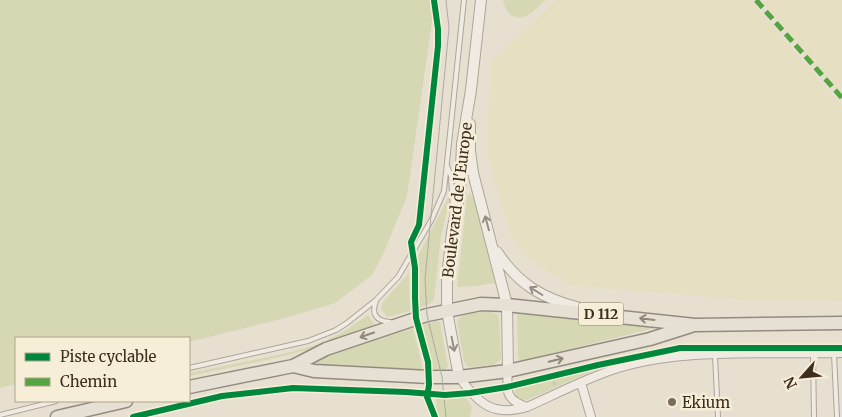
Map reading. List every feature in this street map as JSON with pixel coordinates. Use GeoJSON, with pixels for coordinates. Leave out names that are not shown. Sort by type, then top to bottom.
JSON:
{"type":"FeatureCollection","features":[{"type":"Feature","properties":{"kind":"main road"},"geometry":{"type":"LineString","coordinates":[[190,387],[293,366],[326,349],[402,323],[447,311],[481,304],[507,304]]}},
{"type":"Feature","properties":{"kind":"main road","name":"D 112"},"geometry":{"type":"LineString","coordinates":[[507,304],[695,325],[842,323]]}},
{"type":"Feature","properties":{"kind":"main road","name":"D 112"},"geometry":{"type":"LineString","coordinates":[[508,371],[650,339],[695,325]]}},
{"type":"Feature","properties":{"kind":"main road"},"geometry":{"type":"LineString","coordinates":[[293,366],[314,371],[428,377],[460,377],[508,371]]}},
{"type":"Feature","properties":{"kind":"main road"},"geometry":{"type":"LineString","coordinates":[[58,417],[122,402]]}},
{"type":"Feature","properties":{"kind":"street","name":"Boulevard de l'Europe"},"geometry":{"type":"LineString","coordinates":[[460,377],[447,311],[447,278],[452,232],[460,192],[462,144],[471,90],[481,0]]}},
{"type":"Feature","properties":{"kind":"street","name":"Boulevard de l'Europe"},"geometry":{"type":"LineString","coordinates":[[471,90],[470,151],[473,172],[507,304],[508,371]]}},
{"type":"Feature","properties":{"kind":"street","name":"Boulevard de l'Europe"},"geometry":{"type":"LineString","coordinates":[[493,246],[503,262],[534,291],[560,303],[597,313]]}},
{"type":"Feature","properties":{"kind":"street"},"geometry":{"type":"LineString","coordinates":[[460,377],[479,401],[488,407],[501,411],[512,411],[527,407],[615,369],[652,361],[698,355],[838,354]]}},
{"type":"Feature","properties":{"kind":"street"},"geometry":{"type":"LineString","coordinates":[[508,371],[507,385],[510,399],[527,407]]}},
{"type":"Feature","properties":{"kind":"street"},"geometry":{"type":"LineString","coordinates":[[581,383],[591,417]]}},
{"type":"Feature","properties":{"kind":"lane"},"geometry":{"type":"LineString","coordinates":[[190,368],[308,341],[336,330],[376,300],[398,277],[432,219],[444,191],[464,0]]}},
{"type":"Feature","properties":{"kind":"lane"},"geometry":{"type":"LineString","coordinates":[[447,166],[453,187],[452,232]]}},
{"type":"Feature","properties":{"kind":"lane"},"geometry":{"type":"LineString","coordinates":[[376,300],[373,311],[378,319],[382,322],[402,323]]}},
{"type":"Feature","properties":{"kind":"lane"},"geometry":{"type":"LineString","coordinates":[[813,354],[814,417]]}},
{"type":"Feature","properties":{"kind":"lane"},"geometry":{"type":"LineString","coordinates":[[838,354],[838,417]]}},
{"type":"Feature","properties":{"kind":"lane"},"geometry":{"type":"LineString","coordinates":[[716,355],[718,417]]}},
{"type":"Feature","properties":{"kind":"lane"},"geometry":{"type":"LineString","coordinates":[[0,415],[52,402]]}},
{"type":"Feature","properties":{"kind":"shaded area"},"geometry":{"type":"Polygon","coordinates":[[[556,0],[750,0],[842,106],[842,301],[765,302],[570,285],[539,266],[521,252],[510,234],[488,157],[488,113],[492,61],[556,0]]]}},
{"type":"Feature","properties":{"kind":"shaded area"},"geometry":{"type":"Polygon","coordinates":[[[765,0],[842,0],[842,100],[763,2],[765,0]]]}},
{"type":"Feature","properties":{"kind":"green space"},"geometry":{"type":"Polygon","coordinates":[[[0,0],[432,0],[434,7],[407,196],[382,257],[372,275],[335,303],[289,317],[190,342],[190,337],[15,337],[15,384],[0,388],[0,0]]]}},
{"type":"Feature","properties":{"kind":"green space"},"geometry":{"type":"Polygon","coordinates":[[[503,0],[545,0],[532,13],[520,18],[509,13],[503,0]]]}},
{"type":"Feature","properties":{"kind":"green space"},"geometry":{"type":"Polygon","coordinates":[[[470,193],[476,204],[495,283],[457,287],[467,196],[470,193]]]}},
{"type":"Feature","properties":{"kind":"green space"},"geometry":{"type":"Polygon","coordinates":[[[449,196],[441,237],[434,299],[430,304],[418,308],[418,256],[449,196]]]}},
{"type":"Feature","properties":{"kind":"green space"},"geometry":{"type":"Polygon","coordinates":[[[409,273],[410,311],[387,317],[381,308],[383,302],[409,273]]]}},
{"type":"Feature","properties":{"kind":"green space"},"geometry":{"type":"Polygon","coordinates":[[[492,312],[498,315],[499,319],[501,359],[494,365],[468,367],[464,361],[457,322],[459,318],[467,314],[492,312]]]}},
{"type":"Feature","properties":{"kind":"green space"},"geometry":{"type":"Polygon","coordinates":[[[517,313],[655,328],[521,361],[518,358],[517,313]]]}},
{"type":"Feature","properties":{"kind":"green space"},"geometry":{"type":"Polygon","coordinates":[[[368,315],[376,327],[307,350],[190,376],[190,373],[283,354],[319,344],[343,332],[368,315]]]}},
{"type":"Feature","properties":{"kind":"green space"},"geometry":{"type":"Polygon","coordinates":[[[437,321],[440,322],[448,367],[445,369],[431,369],[420,326],[437,321]]]}},
{"type":"Feature","properties":{"kind":"green space"},"geometry":{"type":"Polygon","coordinates":[[[413,328],[423,369],[311,366],[309,361],[413,328]]]}},
{"type":"Feature","properties":{"kind":"green space"},"geometry":{"type":"Polygon","coordinates":[[[595,370],[527,400],[519,399],[516,396],[514,388],[595,370]]]}},
{"type":"Feature","properties":{"kind":"green space"},"geometry":{"type":"Polygon","coordinates":[[[465,396],[472,407],[470,417],[437,417],[436,398],[465,396]]]}},
{"type":"Feature","properties":{"kind":"tram line"},"geometry":{"type":"LineString","coordinates":[[446,0],[449,28],[425,279],[427,315],[442,377],[446,417]]}},
{"type":"Feature","properties":{"kind":"marked path"},"geometry":{"type":"LineString","coordinates":[[756,0],[842,98]]}},
{"type":"Feature","properties":{"kind":"cycle path"},"geometry":{"type":"LineString","coordinates":[[434,0],[438,46],[419,225],[411,242],[415,268],[416,318],[428,362],[429,385],[427,397],[435,417]]}},
{"type":"Feature","properties":{"kind":"cycle path"},"geometry":{"type":"LineString","coordinates":[[133,417],[222,396],[293,388],[445,395],[470,393],[507,387],[680,348],[842,348]]}},
{"type":"Feature","properties":{"kind":"place","name":"Ekium"},"geometry":{"type":"Point","coordinates":[672,402]}}]}
